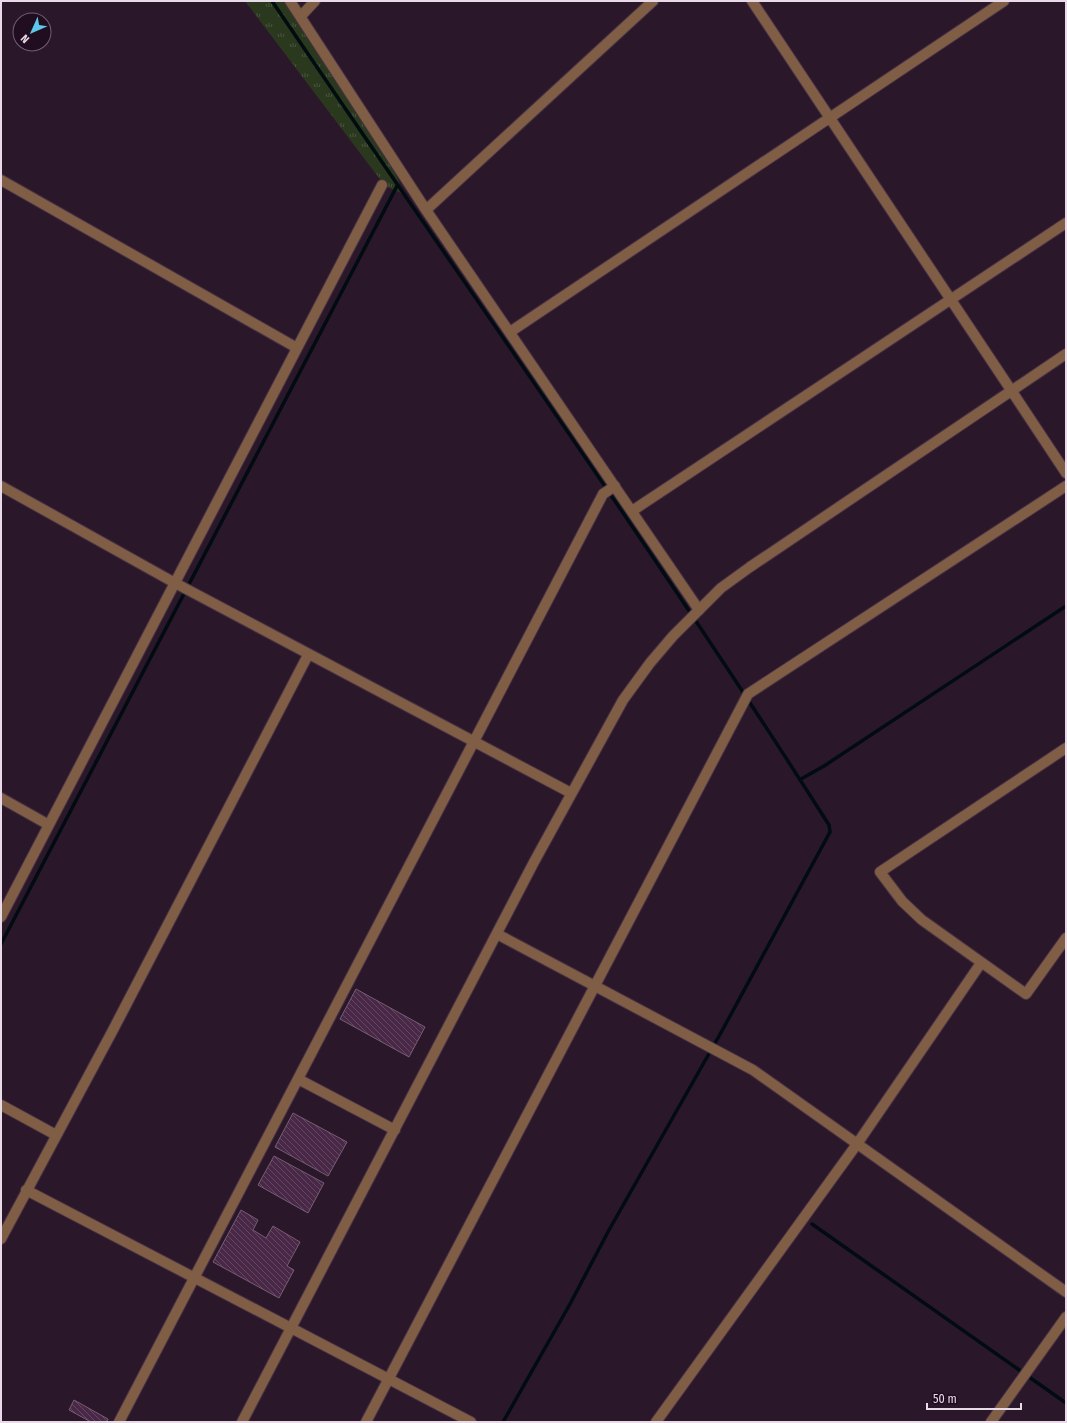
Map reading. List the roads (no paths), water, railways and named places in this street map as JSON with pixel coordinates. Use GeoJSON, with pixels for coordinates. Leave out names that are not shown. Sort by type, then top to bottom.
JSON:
{"type":"FeatureCollection","features":[{"type":"Feature","properties":{"kind":"street"},"geometry":{"type":"LineString","coordinates":[[290,1],[426,210],[699,610]]}},
{"type":"Feature","properties":{"kind":"street"},"geometry":{"type":"LineString","coordinates":[[301,16],[315,1]]}},
{"type":"Feature","properties":{"kind":"street"},"geometry":{"type":"LineString","coordinates":[[426,210],[653,1]]}},
{"type":"Feature","properties":{"kind":"street"},"geometry":{"type":"LineString","coordinates":[[752,1],[1066,472]]}},
{"type":"Feature","properties":{"kind":"street"},"geometry":{"type":"LineString","coordinates":[[510,332],[1004,1]]}},
{"type":"Feature","properties":{"kind":"street"},"geometry":{"type":"LineString","coordinates":[[1,180],[297,348]]}},
{"type":"Feature","properties":{"kind":"street"},"geometry":{"type":"LineString","coordinates":[[1,917],[382,185]]}},
{"type":"Feature","properties":{"kind":"street"},"geometry":{"type":"LineString","coordinates":[[632,511],[1066,223]]}},
{"type":"Feature","properties":{"kind":"street"},"geometry":{"type":"LineString","coordinates":[[242,1422],[571,793],[624,700],[650,663],[721,588],[750,566],[1066,354]]}},
{"type":"Feature","properties":{"kind":"street"},"geometry":{"type":"LineString","coordinates":[[1,486],[308,655],[571,793]]}},
{"type":"Feature","properties":{"kind":"street"},"geometry":{"type":"LineString","coordinates":[[119,1422],[603,494],[615,486]]}},
{"type":"Feature","properties":{"kind":"street"},"geometry":{"type":"LineString","coordinates":[[366,1422],[748,694],[1066,486]]}},
{"type":"Feature","properties":{"kind":"street"},"geometry":{"type":"LineString","coordinates":[[1,1239],[117,1023],[308,655]]}},
{"type":"Feature","properties":{"kind":"street"},"geometry":{"type":"LineString","coordinates":[[1066,748],[880,872],[902,901],[922,920],[1026,994],[1066,938]]}},
{"type":"Feature","properties":{"kind":"street"},"geometry":{"type":"LineString","coordinates":[[1,798],[49,825]]}},
{"type":"Feature","properties":{"kind":"street"},"geometry":{"type":"LineString","coordinates":[[497,934],[753,1070],[1066,1292]]}},
{"type":"Feature","properties":{"kind":"street"},"geometry":{"type":"LineString","coordinates":[[656,1422],[856,1144],[981,963]]}},
{"type":"Feature","properties":{"kind":"street"},"geometry":{"type":"LineString","coordinates":[[298,1079],[395,1130]]}},
{"type":"Feature","properties":{"kind":"street"},"geometry":{"type":"LineString","coordinates":[[1,1105],[56,1135]]}},
{"type":"Feature","properties":{"kind":"street"},"geometry":{"type":"LineString","coordinates":[[26,1190],[471,1422]]}},
{"type":"Feature","properties":{"kind":"street"},"geometry":{"type":"LineString","coordinates":[[991,1422],[1066,1317]]}},
{"type":"Feature","properties":{"kind":"waterway"},"geometry":{"type":"LineString","coordinates":[[272,1],[624,514],[762,720],[829,825],[830,832],[723,1029],[609,1230],[570,1304],[503,1422]]}},
{"type":"Feature","properties":{"kind":"waterway"},"geometry":{"type":"LineString","coordinates":[[1,944],[397,186]]}},
{"type":"Feature","properties":{"kind":"waterway"},"geometry":{"type":"LineString","coordinates":[[801,779],[824,766],[1066,606]]}},
{"type":"Feature","properties":{"kind":"waterway"},"geometry":{"type":"LineString","coordinates":[[812,1224],[1066,1403]]}}]}
